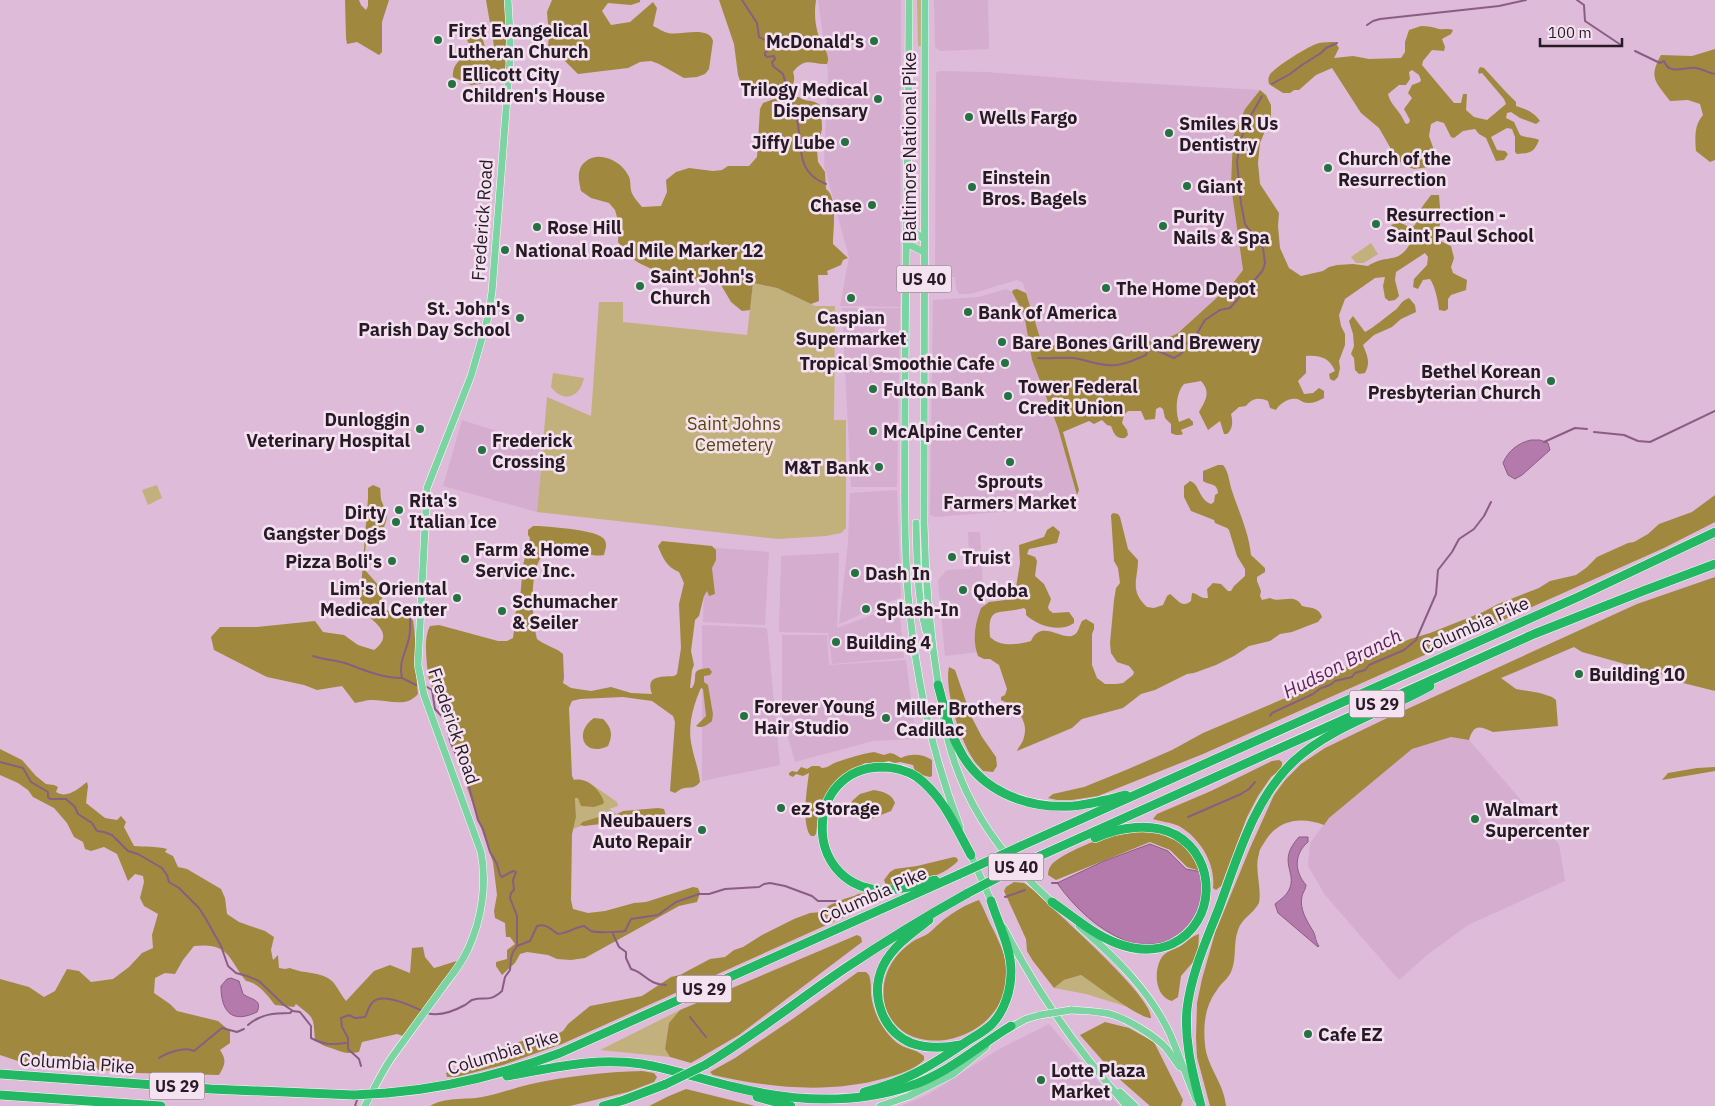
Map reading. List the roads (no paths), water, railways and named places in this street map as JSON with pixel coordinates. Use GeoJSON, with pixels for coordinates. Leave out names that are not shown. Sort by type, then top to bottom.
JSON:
{"type":"FeatureCollection","features":[{"type":"Feature","properties":{"kind":"highway","name":"Columbia Pike"},"geometry":{"type":"LineString","coordinates":[[0,1074],[239,1090],[354,1095],[442,1087],[512,1070],[560,1053],[1153,788],[1634,571],[1715,532]]}},
{"type":"Feature","properties":{"kind":"highway","name":"Columbia Pike"},"geometry":{"type":"LineString","coordinates":[[603,1106],[666,1084],[705,1065],[746,1039],[843,969],[885,942],[955,900],[1033,859],[1483,657],[1586,613],[1715,564]]}},
{"type":"Feature","properties":{"kind":"highway"},"geometry":{"type":"LineString","coordinates":[[1200,1106],[1191,1067],[1186,1027],[1190,992],[1201,955],[1239,855],[1254,816],[1264,798],[1275,782],[1295,760],[1319,743],[1357,722],[1424,690],[1483,657]]}},
{"type":"Feature","properties":{"kind":"highway"},"geometry":{"type":"LineString","coordinates":[[938,685],[951,732],[964,757],[971,767],[991,786],[1013,798],[1042,806],[1075,806],[1153,788]]}},
{"type":"Feature","properties":{"kind":"highway"},"geometry":{"type":"LineString","coordinates":[[960,874],[892,890],[868,888],[848,879],[833,864],[823,843],[822,822],[832,794],[846,778],[864,769],[886,767],[908,772],[925,784],[943,804],[971,855]]}},
{"type":"Feature","properties":{"kind":"highway"},"geometry":{"type":"LineString","coordinates":[[1043,855],[1086,842],[1106,833],[1134,828],[1158,829],[1176,835],[1191,847],[1199,858],[1206,879],[1205,903],[1197,922],[1180,939],[1160,948],[1140,949],[1117,944],[1052,902]]}},
{"type":"Feature","properties":{"kind":"highway"},"geometry":{"type":"LineString","coordinates":[[955,900],[896,948],[880,973],[877,993],[878,1003],[885,1020],[903,1038],[919,1045],[936,1048],[963,1044]]}},
{"type":"Feature","properties":{"kind":"highway"},"geometry":{"type":"LineString","coordinates":[[818,1098],[853,1094],[904,1079],[934,1064],[992,1024],[1003,1008],[1009,991],[1010,962],[991,901]]}},
{"type":"Feature","properties":{"kind":"highway"},"geometry":{"type":"LineString","coordinates":[[442,1087],[584,1062],[641,1064],[780,1096],[854,1098],[892,1092],[927,1080],[950,1067],[1011,1026]]}},
{"type":"Feature","properties":{"kind":"highway"},"geometry":{"type":"LineString","coordinates":[[700,1078],[743,1093],[791,1106]]}},
{"type":"Feature","properties":{"kind":"highway","name":"US 29"},"geometry":{"type":"LineString","coordinates":[[0,1095],[161,1106]]}},
{"type":"Feature","properties":{"kind":"main road","name":"Frederick Road"},"geometry":{"type":"LineString","coordinates":[[365,1106],[381,1074],[468,950],[478,921],[484,890],[482,852],[424,695],[418,665],[418,646],[427,488],[458,410],[477,357],[488,318],[494,267],[510,59],[508,0]]}},
{"type":"Feature","properties":{"kind":"main road","name":"Baltimore National Pike"},"geometry":{"type":"LineString","coordinates":[[909,0],[905,524],[909,605],[921,690],[933,746],[949,800],[991,901],[1016,951],[1077,1047],[1127,1106]]}},
{"type":"Feature","properties":{"kind":"main road","name":"Baltimore National Pike"},"geometry":{"type":"LineString","coordinates":[[925,0],[924,523],[927,604],[932,656],[950,750],[975,810],[1008,858],[1052,902],[1112,956],[1138,984],[1170,1034],[1200,1106]]}},
{"type":"Feature","properties":{"kind":"main road"},"geometry":{"type":"LineString","coordinates":[[906,226],[924,239]]}},
{"type":"Feature","properties":{"kind":"main road"},"geometry":{"type":"LineString","coordinates":[[906,243],[924,252]]}},
{"type":"Feature","properties":{"kind":"main road"},"geometry":{"type":"LineString","coordinates":[[916,524],[918,587],[921,610],[932,656]]}},
{"type":"Feature","properties":{"kind":"main road"},"geometry":{"type":"LineString","coordinates":[[880,1106],[909,1096],[952,1074],[1011,1026],[1040,1015],[1071,1010],[1111,1014],[1147,1033],[1166,1048],[1187,1078]]}},
{"type":"Feature","properties":{"kind":"main road"},"geometry":{"type":"LineString","coordinates":[[1098,1072],[1135,1106]]}},
{"type":"Feature","properties":{"kind":"waterway"},"geometry":{"type":"LineString","coordinates":[[742,0],[757,23],[759,37],[771,43],[771,47],[765,55],[767,57],[774,56],[773,66],[783,74],[786,84]]}},
{"type":"Feature","properties":{"kind":"waterway"},"geometry":{"type":"LineString","coordinates":[[1367,25],[1380,19],[1499,6],[1526,0]]}},
{"type":"Feature","properties":{"kind":"waterway"},"geometry":{"type":"LineString","coordinates":[[1577,0],[1584,5],[1585,21],[1621,45]]}},
{"type":"Feature","properties":{"kind":"waterway"},"geometry":{"type":"LineString","coordinates":[[1272,84],[1290,74],[1326,48],[1337,43]]}},
{"type":"Feature","properties":{"kind":"waterway"},"geometry":{"type":"LineString","coordinates":[[1635,51],[1660,63],[1664,61],[1671,69],[1696,68],[1715,74]]}},
{"type":"Feature","properties":{"kind":"waterway"},"geometry":{"type":"LineString","coordinates":[[1038,358],[1074,358],[1100,364],[1116,365],[1146,355],[1149,347],[1174,358],[1182,353],[1185,344],[1192,342],[1205,320],[1220,310],[1230,308],[1258,276],[1263,270],[1265,263],[1263,248],[1245,224],[1237,162],[1246,124],[1262,96]]}},
{"type":"Feature","properties":{"kind":"waterway"},"geometry":{"type":"LineString","coordinates":[[790,98],[797,118],[801,152],[805,167],[810,174],[826,184]]}},
{"type":"Feature","properties":{"kind":"waterway"},"geometry":{"type":"LineString","coordinates":[[1594,432],[1624,435],[1638,441],[1650,442],[1715,411]]}},
{"type":"Feature","properties":{"kind":"waterway"},"geometry":{"type":"LineString","coordinates":[[1544,442],[1575,428],[1587,429]]}},
{"type":"Feature","properties":{"kind":"waterway","name":"Hudson Branch"},"geometry":{"type":"LineString","coordinates":[[1270,716],[1272,713],[1313,694],[1335,681],[1352,677],[1355,673],[1365,670],[1369,665],[1404,650],[1416,640],[1436,594],[1438,570],[1459,539],[1474,529],[1484,516],[1491,502]]}},
{"type":"Feature","properties":{"kind":"waterway"},"geometry":{"type":"LineString","coordinates":[[410,613],[410,635],[402,662],[401,673],[402,678],[416,685]]}},
{"type":"Feature","properties":{"kind":"waterway"},"geometry":{"type":"LineString","coordinates":[[313,656],[344,663],[368,672],[402,678]]}},
{"type":"Feature","properties":{"kind":"waterway"},"geometry":{"type":"LineString","coordinates":[[427,687],[432,690],[435,709],[446,721],[450,741],[468,783],[478,820],[500,875],[502,877],[513,871],[516,872],[513,880],[514,890],[510,898],[517,916],[517,945]]}},
{"type":"Feature","properties":{"kind":"waterway"},"geometry":{"type":"LineString","coordinates":[[0,762],[23,768],[31,782],[48,792],[50,799],[66,799],[75,807],[78,814],[92,823],[97,831],[112,835],[128,851],[138,854],[162,868],[169,882],[179,888],[199,908],[221,946],[228,966],[236,973],[259,981],[284,1005],[293,1011],[300,1012],[311,1026],[311,1038],[328,1044],[346,1043]]}},
{"type":"Feature","properties":{"kind":"waterway","name":"Hudson Branch"},"geometry":{"type":"LineString","coordinates":[[1188,817],[1241,794],[1255,782]]}},
{"type":"Feature","properties":{"kind":"waterway","name":"Hudson Branch"},"geometry":{"type":"LineString","coordinates":[[427,1013],[447,1013],[472,1000],[498,995],[502,991],[505,977],[510,970],[513,952],[517,946],[530,941],[537,926],[540,925],[546,926],[558,934],[584,926],[594,932],[625,931],[631,919],[658,915],[676,902],[699,894],[709,894],[725,889],[759,887],[770,883],[785,886],[812,896],[818,901],[836,901]]}},
{"type":"Feature","properties":{"kind":"waterway","name":"Hudson Branch"},"geometry":{"type":"LineString","coordinates":[[1052,883],[1058,883]]}},
{"type":"Feature","properties":{"kind":"waterway","name":"Hudson Branch"},"geometry":{"type":"LineString","coordinates":[[1005,897],[1025,890]]}},
{"type":"Feature","properties":{"kind":"waterway"},"geometry":{"type":"LineString","coordinates":[[613,934],[619,947],[626,952],[626,958],[631,969],[650,981],[666,985]]}},
{"type":"Feature","properties":{"kind":"waterway","name":"Hudson Branch"},"geometry":{"type":"LineString","coordinates":[[361,1066],[359,1059],[348,1049],[348,1038],[342,1027],[341,1018],[349,1015],[355,1018],[365,1017],[372,1003],[382,998],[404,1003],[423,1011]]}},
{"type":"Feature","properties":{"kind":"waterway"},"geometry":{"type":"LineString","coordinates":[[248,1025],[263,1016],[290,1013],[292,1011]]}},
{"type":"Feature","properties":{"kind":"waterway"},"geometry":{"type":"LineString","coordinates":[[690,1017],[706,1037]]}},
{"type":"Feature","properties":{"kind":"waterway"},"geometry":{"type":"LineString","coordinates":[[159,1058],[171,1052],[186,1049],[194,1051],[222,1028],[237,1032],[244,1029]]}},
{"type":"Feature","properties":{"kind":"waterway","name":"Hudson Branch"},"geometry":{"type":"LineString","coordinates":[[355,1106],[358,1097]]}},
{"type":"Feature","properties":{"kind":"place","name":"First Evangelical Lutheran Church"},"geometry":{"type":"Point","coordinates":[438,40]}},
{"type":"Feature","properties":{"kind":"place","name":"McDonald's"},"geometry":{"type":"Point","coordinates":[874,41]}},
{"type":"Feature","properties":{"kind":"place","name":"Ellicott City Children's House"},"geometry":{"type":"Point","coordinates":[452,84]}},
{"type":"Feature","properties":{"kind":"place","name":"Trilogy Medical Dispensary"},"geometry":{"type":"Point","coordinates":[878,99]}},
{"type":"Feature","properties":{"kind":"place","name":"Wells Fargo"},"geometry":{"type":"Point","coordinates":[969,117]}},
{"type":"Feature","properties":{"kind":"place","name":"Smiles R Us Dentistry"},"geometry":{"type":"Point","coordinates":[1169,133]}},
{"type":"Feature","properties":{"kind":"place","name":"Jiffy Lube"},"geometry":{"type":"Point","coordinates":[845,142]}},
{"type":"Feature","properties":{"kind":"place","name":"Church of the Resurrection"},"geometry":{"type":"Point","coordinates":[1328,168]}},
{"type":"Feature","properties":{"kind":"place","name":"Giant"},"geometry":{"type":"Point","coordinates":[1187,186]}},
{"type":"Feature","properties":{"kind":"place","name":"Einstein Bros. Bagels"},"geometry":{"type":"Point","coordinates":[972,187]}},
{"type":"Feature","properties":{"kind":"place","name":"Chase"},"geometry":{"type":"Point","coordinates":[872,205]}},
{"type":"Feature","properties":{"kind":"place","name":"Resurrection - Saint Paul School"},"geometry":{"type":"Point","coordinates":[1376,224]}},
{"type":"Feature","properties":{"kind":"place","name":"Purity Nails & Spa"},"geometry":{"type":"Point","coordinates":[1163,226]}},
{"type":"Feature","properties":{"kind":"place","name":"Rose Hill"},"geometry":{"type":"Point","coordinates":[537,227]}},
{"type":"Feature","properties":{"kind":"place","name":"National Road Mile Marker 12"},"geometry":{"type":"Point","coordinates":[505,250]}},
{"type":"Feature","properties":{"kind":"place","name":"Saint John's Church"},"geometry":{"type":"Point","coordinates":[640,286]}},
{"type":"Feature","properties":{"kind":"place","name":"The Home Depot"},"geometry":{"type":"Point","coordinates":[1106,288]}},
{"type":"Feature","properties":{"kind":"place","name":"Caspian Supermarket"},"geometry":{"type":"Point","coordinates":[851,298]}},
{"type":"Feature","properties":{"kind":"place","name":"Bank of America"},"geometry":{"type":"Point","coordinates":[968,312]}},
{"type":"Feature","properties":{"kind":"place","name":"St. John's Parish Day School"},"geometry":{"type":"Point","coordinates":[520,318]}},
{"type":"Feature","properties":{"kind":"place","name":"Bare Bones Grill and Brewery"},"geometry":{"type":"Point","coordinates":[1002,342]}},
{"type":"Feature","properties":{"kind":"place","name":"Tropical Smoothie Cafe"},"geometry":{"type":"Point","coordinates":[1005,363]}},
{"type":"Feature","properties":{"kind":"place","name":"Bethel Korean Presbyterian Church"},"geometry":{"type":"Point","coordinates":[1551,381]}},
{"type":"Feature","properties":{"kind":"place","name":"Fulton Bank"},"geometry":{"type":"Point","coordinates":[873,389]}},
{"type":"Feature","properties":{"kind":"place","name":"Tower Federal Credit Union"},"geometry":{"type":"Point","coordinates":[1008,396]}},
{"type":"Feature","properties":{"kind":"place","name":"Dunloggin Veterinary Hospital"},"geometry":{"type":"Point","coordinates":[420,429]}},
{"type":"Feature","properties":{"kind":"place","name":"McAlpine Center"},"geometry":{"type":"Point","coordinates":[873,431]}},
{"type":"Feature","properties":{"kind":"place","name":"Frederick Crossing"},"geometry":{"type":"Point","coordinates":[482,450]}},
{"type":"Feature","properties":{"kind":"place","name":"Sprouts Farmers Market"},"geometry":{"type":"Point","coordinates":[1010,462]}},
{"type":"Feature","properties":{"kind":"place","name":"M&T Bank"},"geometry":{"type":"Point","coordinates":[879,467]}},
{"type":"Feature","properties":{"kind":"place","name":"Rita's Italian Ice"},"geometry":{"type":"Point","coordinates":[399,510]}},
{"type":"Feature","properties":{"kind":"place","name":"Dirty Gangster Dogs"},"geometry":{"type":"Point","coordinates":[396,522]}},
{"type":"Feature","properties":{"kind":"place","name":"Truist"},"geometry":{"type":"Point","coordinates":[952,557]}},
{"type":"Feature","properties":{"kind":"place","name":"Farm & Home Service Inc."},"geometry":{"type":"Point","coordinates":[465,559]}},
{"type":"Feature","properties":{"kind":"place","name":"Pizza Boli's"},"geometry":{"type":"Point","coordinates":[392,561]}},
{"type":"Feature","properties":{"kind":"place","name":"Dash In"},"geometry":{"type":"Point","coordinates":[855,573]}},
{"type":"Feature","properties":{"kind":"place","name":"Qdoba"},"geometry":{"type":"Point","coordinates":[963,590]}},
{"type":"Feature","properties":{"kind":"place","name":"Lim's Oriental Medical Center"},"geometry":{"type":"Point","coordinates":[457,598]}},
{"type":"Feature","properties":{"kind":"place","name":"Splash-In"},"geometry":{"type":"Point","coordinates":[866,609]}},
{"type":"Feature","properties":{"kind":"place","name":"Schumacher & Seiler"},"geometry":{"type":"Point","coordinates":[502,611]}},
{"type":"Feature","properties":{"kind":"place","name":"Building 4"},"geometry":{"type":"Point","coordinates":[836,642]}},
{"type":"Feature","properties":{"kind":"place","name":"Building 10"},"geometry":{"type":"Point","coordinates":[1579,674]}},
{"type":"Feature","properties":{"kind":"place","name":"Forever Young Hair Studio"},"geometry":{"type":"Point","coordinates":[744,716]}},
{"type":"Feature","properties":{"kind":"place","name":"Miller Brothers Cadillac"},"geometry":{"type":"Point","coordinates":[886,718]}},
{"type":"Feature","properties":{"kind":"place","name":"ez Storage"},"geometry":{"type":"Point","coordinates":[781,808]}},
{"type":"Feature","properties":{"kind":"place","name":"Walmart Supercenter"},"geometry":{"type":"Point","coordinates":[1475,819]}},
{"type":"Feature","properties":{"kind":"place","name":"Neubauers Auto Repair"},"geometry":{"type":"Point","coordinates":[702,830]}},
{"type":"Feature","properties":{"kind":"place","name":"Cafe EZ"},"geometry":{"type":"Point","coordinates":[1308,1034]}},
{"type":"Feature","properties":{"kind":"place","name":"Lotte Plaza Market"},"geometry":{"type":"Point","coordinates":[1041,1080]}},
{"type":"Feature","properties":{"kind":"park label","name":"Saint Johns Cemetery"},"geometry":{"type":"Point","coordinates":[734,433]}}]}
